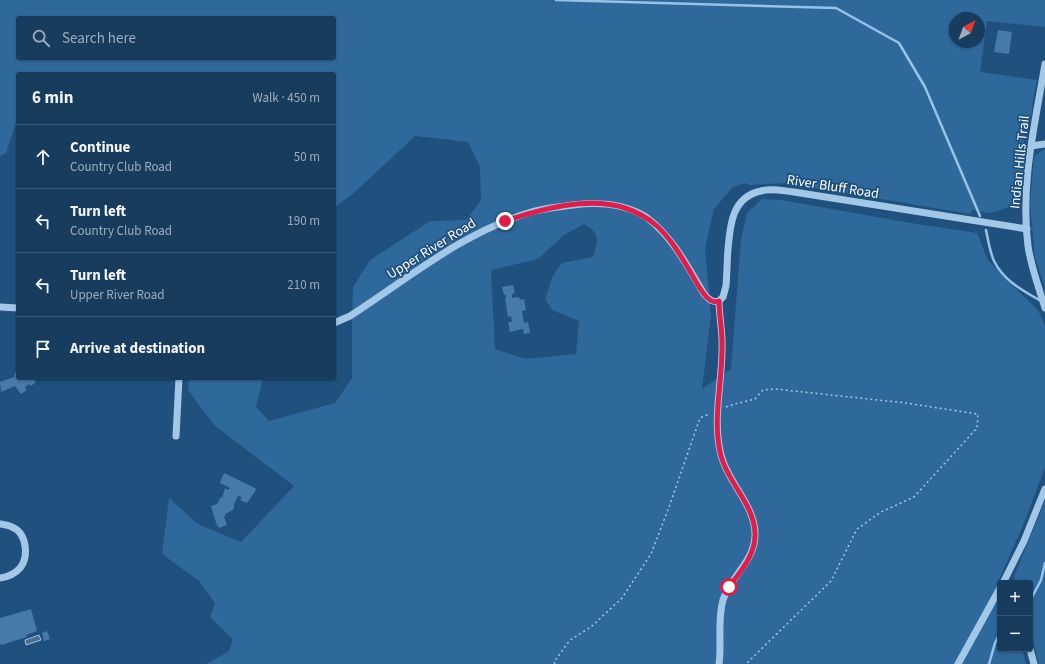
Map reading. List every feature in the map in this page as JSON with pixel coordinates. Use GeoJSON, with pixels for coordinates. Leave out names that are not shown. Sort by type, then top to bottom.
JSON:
{"type":"FeatureCollection","features":[{"type":"Feature","properties":{"kind":"street","name":"Indian Hills Trail"},"geometry":{"type":"LineString","coordinates":[[1045,64],[1031,146],[1026,194],[1027,229],[1030,254],[1045,308]]}},
{"type":"Feature","properties":{"kind":"street"},"geometry":{"type":"LineString","coordinates":[[1031,146],[1045,144]]}},
{"type":"Feature","properties":{"kind":"street","name":"River Bluff Road"},"geometry":{"type":"LineString","coordinates":[[719,301],[723,297],[726,286],[732,219],[742,200],[751,194],[760,191],[775,190],[794,192],[1027,229]]}},
{"type":"Feature","properties":{"kind":"street","name":"Upper River Road"},"geometry":{"type":"LineString","coordinates":[[336,322],[350,316],[442,254],[478,233],[505,221],[532,212],[581,204],[614,205],[626,208],[645,217],[672,243],[704,294],[714,302],[719,301]]}},
{"type":"Feature","properties":{"kind":"street"},"geometry":{"type":"LineString","coordinates":[[719,301],[722,350],[717,423],[718,441],[725,467],[751,514],[755,534],[752,550],[747,562],[729,587],[724,599],[721,612],[719,664]]}},
{"type":"Feature","properties":{"kind":"street"},"geometry":{"type":"LineString","coordinates":[[0,307],[16,308]]}},
{"type":"Feature","properties":{"kind":"street"},"geometry":{"type":"LineString","coordinates":[[176,436],[179,380]]}},
{"type":"Feature","properties":{"kind":"street"},"geometry":{"type":"LineString","coordinates":[[1005,580],[1024,541],[1045,489]]}},
{"type":"Feature","properties":{"kind":"street"},"geometry":{"type":"LineString","coordinates":[[0,524],[14,527],[24,538],[26,553],[20,568],[10,576],[0,578]]}},
{"type":"Feature","properties":{"kind":"street"},"geometry":{"type":"LineString","coordinates":[[958,664],[997,593]]}},
{"type":"Feature","properties":{"kind":"street"},"geometry":{"type":"LineString","coordinates":[[1031,652],[1034,664]]}},
{"type":"Feature","properties":{"kind":"path"},"geometry":{"type":"LineString","coordinates":[[721,409],[754,399],[763,390],[775,389],[906,403],[978,414],[977,428],[914,497],[881,512],[857,529],[831,581],[746,664]]}},
{"type":"Feature","properties":{"kind":"path"},"geometry":{"type":"LineString","coordinates":[[555,664],[554,662],[570,640],[591,627],[622,598],[651,554],[670,506],[700,418],[714,412]]}},
{"type":"Feature","properties":{"kind":"shaded area"},"geometry":{"type":"Polygon","coordinates":[[[0,0],[1045,0],[1045,27],[987,21],[985,36],[985,12],[949,12],[949,48],[983,48],[980,72],[1037,80],[1031,120],[1024,135],[1023,176],[1017,205],[990,213],[972,210],[970,214],[786,183],[750,185],[744,183],[732,188],[714,209],[705,248],[711,315],[702,389],[731,369],[741,239],[747,213],[762,199],[781,200],[977,233],[988,260],[1038,310],[1045,326],[1045,467],[1024,523],[999,580],[997,580],[997,652],[1023,652],[1026,664],[206,664],[229,651],[233,639],[210,617],[215,603],[199,581],[162,554],[169,498],[198,524],[241,542],[294,486],[214,425],[188,390],[189,380],[263,380],[256,407],[269,421],[335,403],[352,378],[353,287],[370,260],[430,221],[466,220],[481,200],[480,167],[468,142],[415,136],[355,192],[336,206],[336,72],[16,72],[16,123],[6,153],[0,156],[0,0]],[[584,224],[564,235],[538,259],[491,270],[495,349],[525,359],[576,354],[579,321],[552,310],[545,299],[553,276],[562,263],[593,257],[597,238],[593,231],[584,224]]]}},
{"type":"Feature","properties":{"kind":"shaded area"},"geometry":{"type":"Polygon","coordinates":[[[1045,149],[1045,287],[1035,258],[1030,205],[1034,156],[1045,149]]]}},
{"type":"Feature","properties":{"kind":"shaded area"},"geometry":{"type":"Polygon","coordinates":[[[1045,501],[1045,664],[1039,664],[1033,641],[1033,580],[1015,580],[1014,576],[1045,501]]]}},
{"type":"Feature","properties":{"kind":"shaded area"},"geometry":{"type":"Polygon","coordinates":[[[39,635],[41,640],[26,645],[25,640],[39,635]]]}},
{"type":"Feature","properties":{"kind":"building"},"geometry":{"type":"Polygon","coordinates":[[[998,30],[1012,32],[1009,54],[994,52],[998,30]]]}},
{"type":"Feature","properties":{"kind":"building"},"geometry":{"type":"Polygon","coordinates":[[[513,285],[515,293],[512,294],[512,298],[519,297],[520,300],[524,299],[526,310],[522,311],[524,323],[528,322],[530,333],[524,334],[523,329],[510,332],[508,322],[512,322],[511,316],[508,317],[505,299],[506,295],[504,295],[502,287],[513,285]]]}},
{"type":"Feature","properties":{"kind":"building"},"geometry":{"type":"Polygon","coordinates":[[[16,372],[16,380],[34,380],[36,382],[31,386],[29,384],[25,387],[27,390],[21,394],[15,386],[1,392],[0,382],[14,377],[14,374],[16,372]]]}},
{"type":"Feature","properties":{"kind":"building"},"geometry":{"type":"Polygon","coordinates":[[[224,473],[255,488],[256,490],[247,503],[240,500],[242,497],[238,496],[233,510],[224,516],[227,525],[219,528],[211,506],[217,504],[221,497],[222,498],[225,488],[228,490],[230,488],[220,483],[224,473]]]}},
{"type":"Feature","properties":{"kind":"building"},"geometry":{"type":"Polygon","coordinates":[[[31,609],[37,631],[26,635],[27,637],[1,645],[0,618],[31,609]]]}},
{"type":"Feature","properties":{"kind":"building"},"geometry":{"type":"Polygon","coordinates":[[[47,631],[50,639],[44,641],[42,633],[47,631]]]}},
{"type":"Feature","properties":{"kind":"waterway"},"geometry":{"type":"LineString","coordinates":[[556,0],[836,8],[899,43],[925,87],[980,216]]}},
{"type":"Feature","properties":{"kind":"waterway"},"geometry":{"type":"LineString","coordinates":[[986,230],[991,254],[998,268],[1008,280],[1041,301]]}},
{"type":"Feature","properties":{"kind":"waterway"},"geometry":{"type":"LineString","coordinates":[[1033,595],[1041,580],[1045,563]]}},
{"type":"Feature","properties":{"kind":"waterway"},"geometry":{"type":"LineString","coordinates":[[989,664],[997,639]]}},
{"type":"Feature","properties":{"kind":"route"},"geometry":{"type":"LineString","coordinates":[[505,221],[532,212],[581,204],[610,204],[626,208],[645,217],[657,227],[672,243],[704,294],[714,302],[719,301],[722,350],[717,423],[718,441],[725,467],[751,514],[755,534],[755,541],[747,562],[729,587]]}}]}
